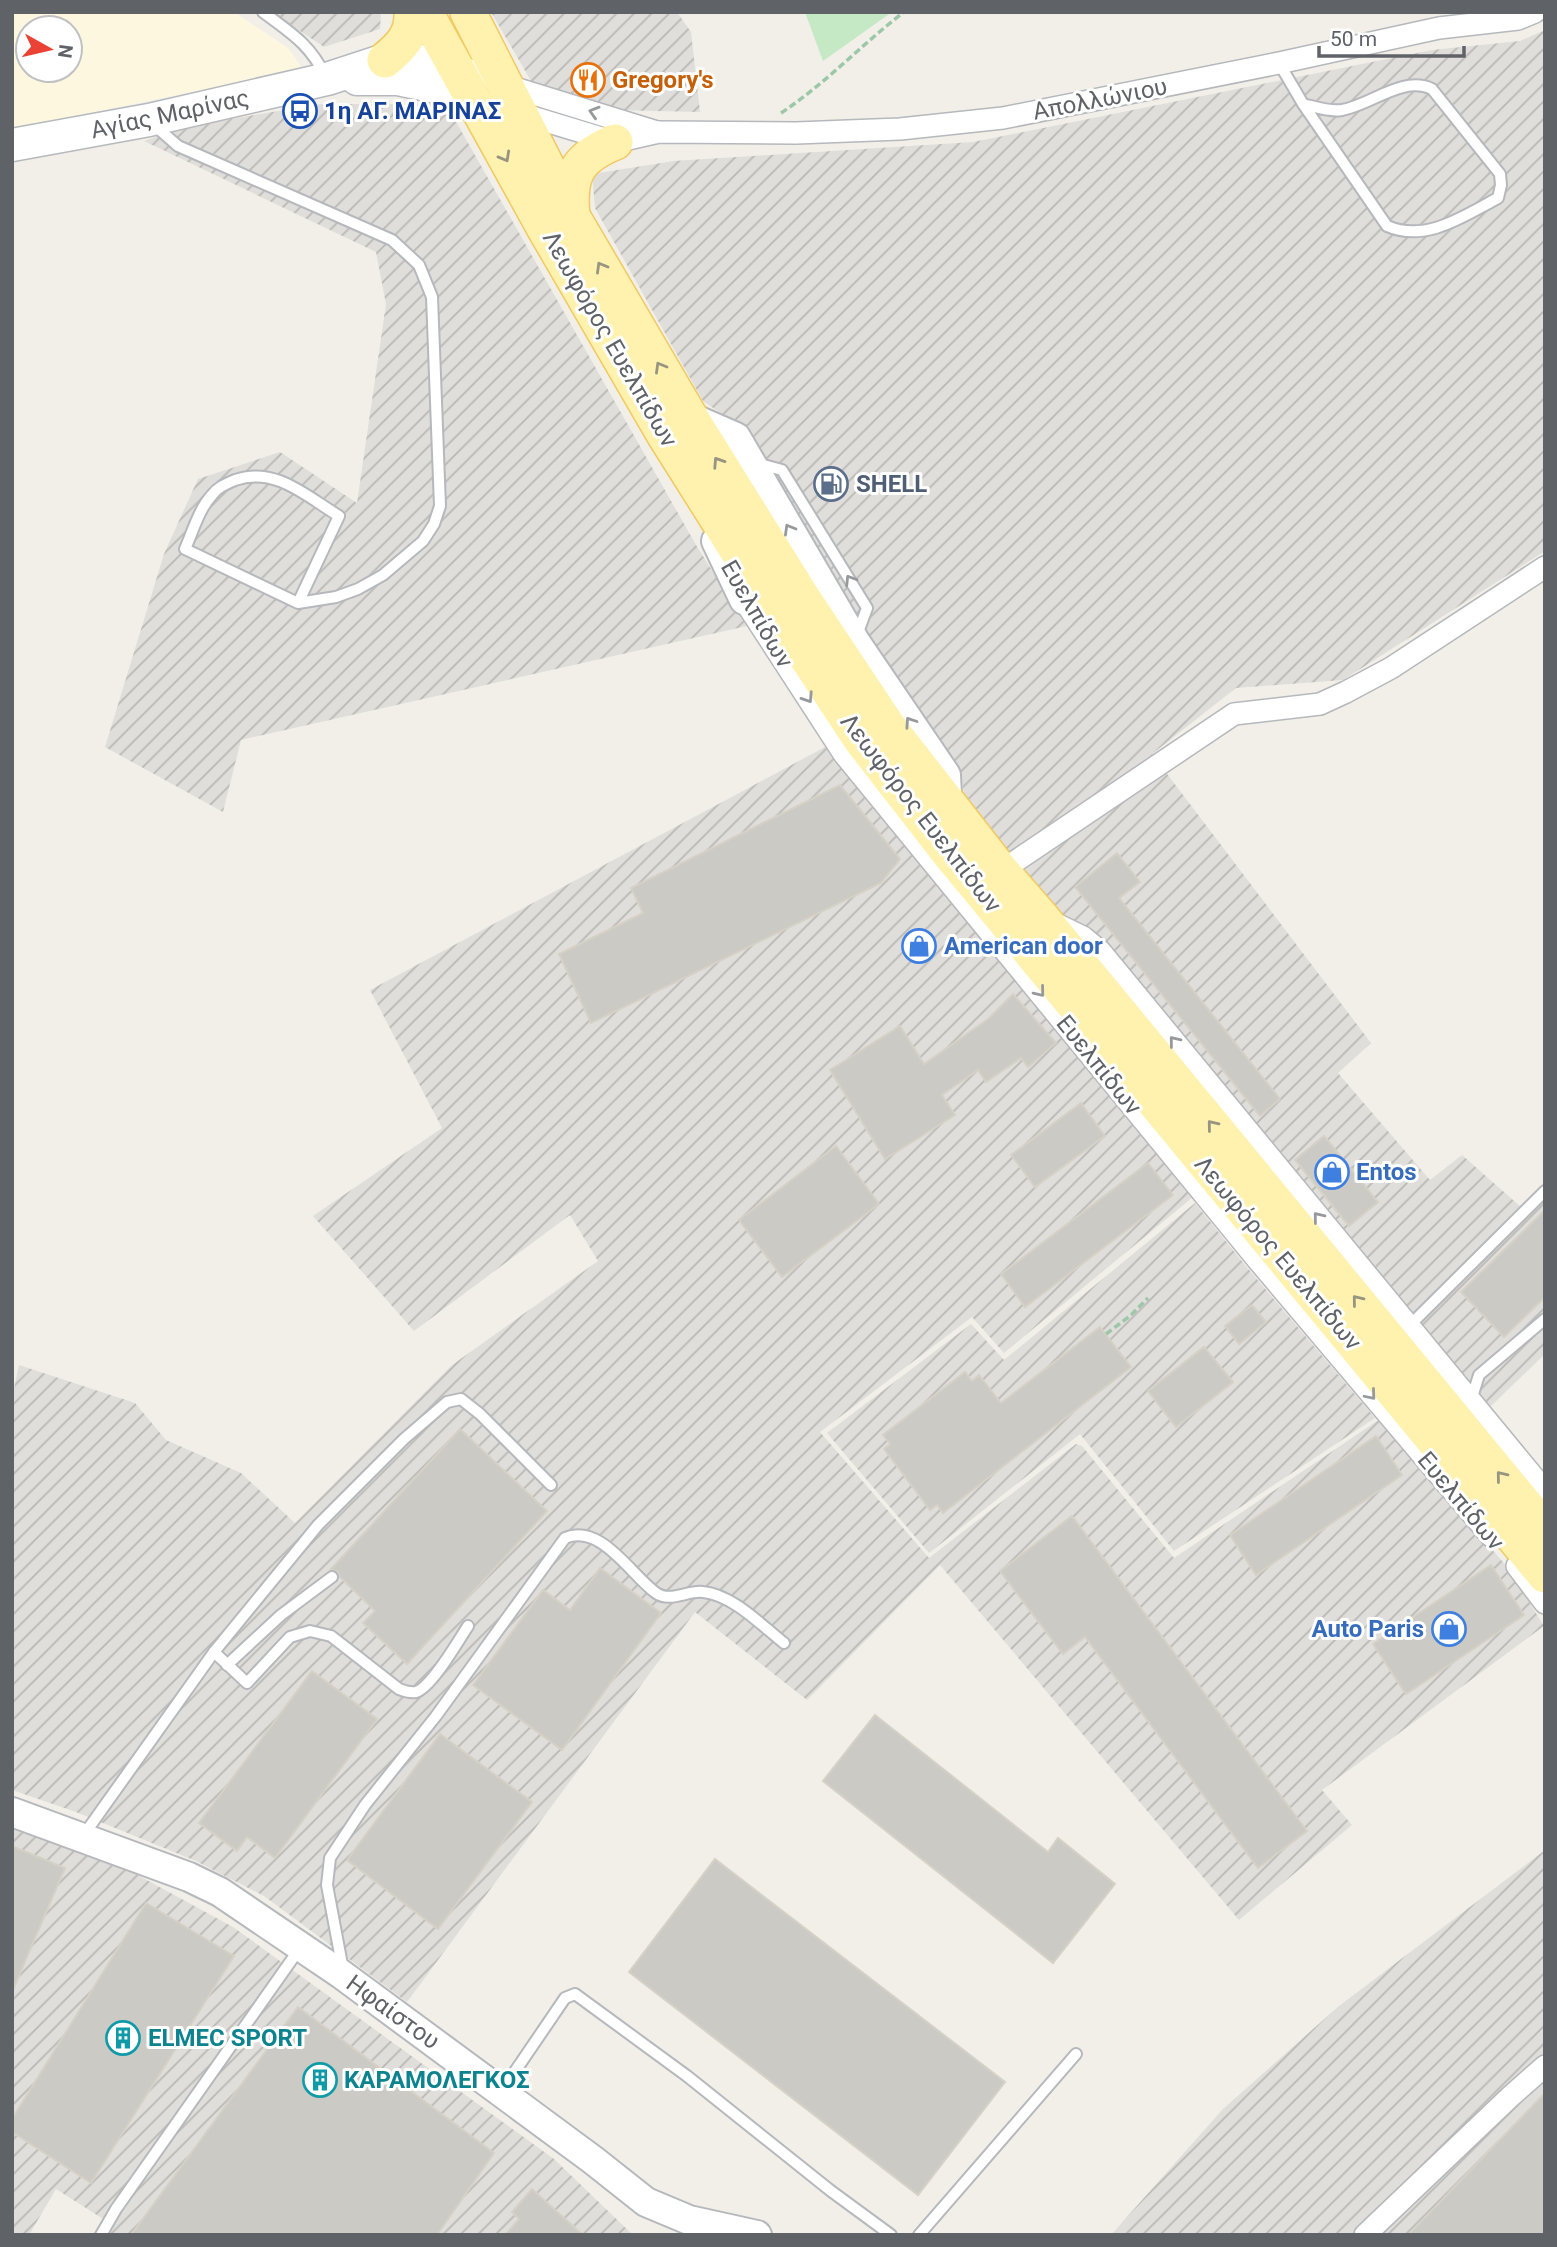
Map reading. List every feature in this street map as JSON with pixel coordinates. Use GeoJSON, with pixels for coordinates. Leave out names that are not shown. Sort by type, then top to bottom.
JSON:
{"type":"FeatureCollection","features":[{"type":"Feature","properties":{"kind":"main road"},"geometry":{"type":"LineString","coordinates":[[384,60],[407,39],[412,28],[412,12]]}},
{"type":"Feature","properties":{"kind":"main road","name":"Λεωφόρος Ευελπίδων"},"geometry":{"type":"LineString","coordinates":[[425,12],[545,229],[664,434],[704,495],[753,594],[853,748],[975,879],[1025,938],[1462,1409],[1545,1529]]}},
{"type":"Feature","properties":{"kind":"main road","name":"Λεωφόρος Ευελπίδων"},"geometry":{"type":"LineString","coordinates":[[467,12],[572,216],[690,417],[811,590],[887,725],[947,803],[975,879]]}},
{"type":"Feature","properties":{"kind":"main road","name":"Αγίας Μαρίνας"},"geometry":{"type":"LineString","coordinates":[[12,145],[149,120],[327,79],[384,60],[411,58],[466,85]]}},
{"type":"Feature","properties":{"kind":"main road","name":"Αγίας Μαρίνας"},"geometry":{"type":"LineString","coordinates":[[327,79],[398,79],[436,85],[466,85]]}},
{"type":"Feature","properties":{"kind":"main road","name":"Απολλώνιου"},"geometry":{"type":"LineString","coordinates":[[466,85],[512,99]]}},
{"type":"Feature","properties":{"kind":"main road"},"geometry":{"type":"LineString","coordinates":[[572,216],[571,184],[575,171],[590,155],[615,142]]}},
{"type":"Feature","properties":{"kind":"main road","name":"Λεωφόρος Ευελπίδων"},"geometry":{"type":"LineString","coordinates":[[1025,938],[1264,1252],[1460,1487],[1545,1575]]}},
{"type":"Feature","properties":{"kind":"street","name":"Απολλώνιου"},"geometry":{"type":"LineString","coordinates":[[512,99],[615,142],[659,132],[796,133],[900,129],[1003,118],[1439,28],[1518,19],[1535,12]]}},
{"type":"Feature","properties":{"kind":"street","name":"Απολλώνιου"},"geometry":{"type":"LineString","coordinates":[[512,99],[659,132]]}},
{"type":"Feature","properties":{"kind":"street"},"geometry":{"type":"LineString","coordinates":[[690,417],[736,437],[811,590],[855,641],[946,775],[947,803]]}},
{"type":"Feature","properties":{"kind":"street"},"geometry":{"type":"LineString","coordinates":[[1545,567],[1391,667],[1346,692],[1320,704],[1234,713],[975,879],[1025,938],[1083,937],[1100,951],[1408,1327],[1462,1409],[1545,1491]]}},
{"type":"Feature","properties":{"kind":"street","name":"Ευελπίδων"},"geometry":{"type":"LineString","coordinates":[[1460,1487],[1545,1603]]}},
{"type":"Feature","properties":{"kind":"street","name":"Ηφαίστου"},"geometry":{"type":"LineString","coordinates":[[12,1812],[201,1882],[220,1892],[344,1976],[646,2202],[688,2220],[757,2235]]}},
{"type":"Feature","properties":{"kind":"street"},"geometry":{"type":"LineString","coordinates":[[1365,2235],[1545,2066]]}},
{"type":"Feature","properties":{"kind":"lane"},"geometry":{"type":"LineString","coordinates":[[263,12],[306,45],[316,56],[327,79]]}},
{"type":"Feature","properties":{"kind":"lane"},"geometry":{"type":"LineString","coordinates":[[1279,63],[1303,104],[1387,226],[1406,233],[1445,227],[1498,198],[1502,185],[1500,174],[1432,89],[1422,85],[1409,85],[1342,110],[1325,110],[1303,104]]}},
{"type":"Feature","properties":{"kind":"lane"},"geometry":{"type":"LineString","coordinates":[[149,120],[178,146],[392,240],[419,265],[432,297],[440,506],[434,524],[423,541],[383,575],[358,589],[336,597],[298,603],[185,549],[206,502],[223,485],[251,476],[267,476],[280,480],[339,516],[298,603]]}},
{"type":"Feature","properties":{"kind":"lane"},"geometry":{"type":"LineString","coordinates":[[749,461],[782,470],[867,607],[855,641]]}},
{"type":"Feature","properties":{"kind":"lane"},"geometry":{"type":"LineString","coordinates":[[1408,1327],[1545,1191]]}},
{"type":"Feature","properties":{"kind":"lane"},"geometry":{"type":"LineString","coordinates":[[1462,1409],[1479,1375],[1545,1319]]}},
{"type":"Feature","properties":{"kind":"lane"},"geometry":{"type":"LineString","coordinates":[[81,1838],[214,1652],[318,1525],[404,1439],[447,1402],[461,1399],[480,1414],[551,1485]]}},
{"type":"Feature","properties":{"kind":"lane"},"geometry":{"type":"LineString","coordinates":[[344,1976],[327,1885],[330,1858],[365,1805],[436,1716],[565,1538],[577,1533],[589,1535],[601,1542],[658,1595],[678,1596],[702,1591],[729,1601],[784,1643]]}},
{"type":"Feature","properties":{"kind":"lane"},"geometry":{"type":"LineString","coordinates":[[227,1665],[281,1615],[332,1577]]}},
{"type":"Feature","properties":{"kind":"lane"},"geometry":{"type":"LineString","coordinates":[[214,1652],[247,1683],[290,1637],[310,1631],[331,1636],[399,1689],[418,1692],[430,1681],[468,1626]]}},
{"type":"Feature","properties":{"kind":"lane"},"geometry":{"type":"LineString","coordinates":[[101,2235],[301,1945]]}},
{"type":"Feature","properties":{"kind":"lane"},"geometry":{"type":"LineString","coordinates":[[501,2092],[565,1998],[575,1994],[687,2076],[831,2191],[891,2235]]}},
{"type":"Feature","properties":{"kind":"lane"},"geometry":{"type":"LineString","coordinates":[[919,2235],[1076,2054]]}},
{"type":"Feature","properties":{"kind":"path"},"geometry":{"type":"LineString","coordinates":[[752,131],[825,81],[867,40],[904,12]]}},
{"type":"Feature","properties":{"kind":"path"},"geometry":{"type":"LineString","coordinates":[[1106,1334],[1148,1298]]}},
{"type":"Feature","properties":{"kind":"shaded area"},"geometry":{"type":"Polygon","coordinates":[[[12,12],[234,12],[288,48],[303,69],[12,129],[12,12]]]}},
{"type":"Feature","properties":{"kind":"shaded area"},"geometry":{"type":"Polygon","coordinates":[[[272,12],[381,12],[380,29],[324,47],[272,12]]]}},
{"type":"Feature","properties":{"kind":"shaded area"},"geometry":{"type":"Polygon","coordinates":[[[491,12],[677,12],[691,32],[700,112],[611,110],[534,86],[491,12]]]}},
{"type":"Feature","properties":{"kind":"shaded area"},"geometry":{"type":"Polygon","coordinates":[[[1545,30],[1545,551],[1343,680],[1236,688],[1152,754],[1371,1043],[1338,1073],[1430,1180],[1462,1155],[1521,1207],[1545,1182],[1545,1354],[1488,1409],[965,803],[961,772],[856,629],[738,425],[703,401],[595,208],[592,174],[674,161],[973,142],[1432,50],[1520,41],[1545,30]]]}},
{"type":"Feature","properties":{"kind":"shaded area"},"geometry":{"type":"Polygon","coordinates":[[[321,104],[446,104],[696,545],[747,626],[241,740],[223,812],[105,747],[164,554],[198,479],[280,452],[357,503],[386,304],[376,252],[144,141],[188,126],[321,104]]]}},
{"type":"Feature","properties":{"kind":"shaded area"},"geometry":{"type":"Polygon","coordinates":[[[842,738],[1193,1197],[1004,1353],[972,1317],[820,1432],[929,1558],[1076,1444],[1082,1446],[1174,1558],[1380,1419],[1508,1568],[1544,1626],[1322,1790],[1352,1825],[1239,1920],[940,1565],[807,1700],[695,1612],[407,2002],[264,1896],[196,1861],[76,1812],[12,1790],[12,1398],[19,1365],[135,1403],[166,1440],[241,1473],[295,1523],[452,1365],[598,1261],[570,1215],[414,1331],[313,1216],[442,1128],[370,990],[842,738]]]}},
{"type":"Feature","properties":{"kind":"shaded area"},"geometry":{"type":"Polygon","coordinates":[[[1195,1203],[1375,1418],[1174,1551],[1080,1434],[929,1553],[827,1433],[971,1324],[1004,1360],[1195,1203]]]}},
{"type":"Feature","properties":{"kind":"shaded area"},"geometry":{"type":"Polygon","coordinates":[[[12,1825],[121,1866],[233,1927],[554,2159],[633,2235],[93,2235],[103,2219],[56,2189],[29,2235],[12,2235],[12,1825]]]}},
{"type":"Feature","properties":{"kind":"shaded area"},"geometry":{"type":"Polygon","coordinates":[[[1545,1850],[1545,2235],[1111,2235],[1223,2109],[1339,2006],[1545,1850]]]}},
{"type":"Feature","properties":{"kind":"green space"},"geometry":{"type":"Polygon","coordinates":[[[805,12],[892,12],[823,61],[805,12]]]}},
{"type":"Feature","properties":{"kind":"building"},"geometry":{"type":"Polygon","coordinates":[[[840,785],[900,859],[881,883],[591,1023],[559,954],[643,913],[631,888],[840,785]]]}},
{"type":"Feature","properties":{"kind":"building"},"geometry":{"type":"Polygon","coordinates":[[[1117,853],[1140,882],[1119,898],[1280,1099],[1260,1116],[1075,887],[1117,853]]]}},
{"type":"Feature","properties":{"kind":"building"},"geometry":{"type":"Polygon","coordinates":[[[1013,994],[1056,1043],[1028,1067],[1021,1058],[986,1082],[978,1070],[942,1095],[955,1115],[885,1159],[830,1070],[900,1026],[924,1064],[988,1019],[1013,994]]]}},
{"type":"Feature","properties":{"kind":"building"},"geometry":{"type":"Polygon","coordinates":[[[1081,1103],[1105,1136],[1035,1187],[1011,1155],[1081,1103]]]}},
{"type":"Feature","properties":{"kind":"building"},"geometry":{"type":"Polygon","coordinates":[[[1324,1136],[1378,1202],[1349,1226],[1295,1160],[1324,1136]]]}},
{"type":"Feature","properties":{"kind":"building"},"geometry":{"type":"Polygon","coordinates":[[[836,1146],[879,1204],[782,1277],[739,1220],[836,1146]]]}},
{"type":"Feature","properties":{"kind":"building"},"geometry":{"type":"Polygon","coordinates":[[[1148,1163],[1173,1195],[1025,1307],[1001,1274],[1148,1163]]]}},
{"type":"Feature","properties":{"kind":"building"},"geometry":{"type":"Polygon","coordinates":[[[1545,1210],[1545,1297],[1504,1337],[1461,1292],[1545,1210]]]}},
{"type":"Feature","properties":{"kind":"building"},"geometry":{"type":"Polygon","coordinates":[[[1252,1305],[1266,1322],[1239,1344],[1225,1326],[1252,1305]]]}},
{"type":"Feature","properties":{"kind":"building"},"geometry":{"type":"Polygon","coordinates":[[[1100,1327],[1131,1367],[943,1513],[937,1505],[930,1510],[884,1449],[890,1444],[883,1435],[965,1372],[972,1381],[979,1375],[1001,1403],[1100,1327]]]}},
{"type":"Feature","properties":{"kind":"building"},"geometry":{"type":"Polygon","coordinates":[[[1204,1347],[1233,1382],[1176,1427],[1148,1391],[1204,1347]]]}},
{"type":"Feature","properties":{"kind":"building"},"geometry":{"type":"Polygon","coordinates":[[[460,1429],[547,1511],[407,1664],[363,1623],[375,1611],[338,1572],[331,1569],[460,1429]]]}},
{"type":"Feature","properties":{"kind":"building"},"geometry":{"type":"Polygon","coordinates":[[[1376,1436],[1402,1475],[1256,1575],[1230,1535],[1376,1436]]]}},
{"type":"Feature","properties":{"kind":"building"},"geometry":{"type":"Polygon","coordinates":[[[1072,1516],[1307,1831],[1258,1868],[1085,1637],[1063,1654],[1000,1571],[1072,1516]]]}},
{"type":"Feature","properties":{"kind":"building","name":"Auto Paris"},"geometry":{"type":"Polygon","coordinates":[[[1491,1565],[1524,1615],[1406,1694],[1373,1644],[1491,1565]]]}},
{"type":"Feature","properties":{"kind":"building"},"geometry":{"type":"Polygon","coordinates":[[[600,1568],[661,1613],[562,1750],[473,1685],[543,1590],[570,1610],[600,1568]]]}},
{"type":"Feature","properties":{"kind":"building"},"geometry":{"type":"Polygon","coordinates":[[[312,1671],[377,1719],[275,1858],[247,1837],[237,1851],[199,1823],[312,1671]]]}},
{"type":"Feature","properties":{"kind":"building"},"geometry":{"type":"Polygon","coordinates":[[[875,1715],[1048,1852],[1058,1838],[1115,1884],[1053,1963],[823,1781],[875,1715]]]}},
{"type":"Feature","properties":{"kind":"building"},"geometry":{"type":"Polygon","coordinates":[[[440,1734],[532,1802],[438,1929],[347,1860],[440,1734]]]}},
{"type":"Feature","properties":{"kind":"building"},"geometry":{"type":"Polygon","coordinates":[[[12,1846],[65,1868],[12,1992],[12,1846]]]}},
{"type":"Feature","properties":{"kind":"building"},"geometry":{"type":"Polygon","coordinates":[[[715,1859],[1005,2082],[918,2195],[629,1972],[715,1859]]]}},
{"type":"Feature","properties":{"kind":"building","name":"ELMEC SPORT"},"geometry":{"type":"Polygon","coordinates":[[[146,1903],[234,1956],[91,2183],[12,2132],[12,2119],[146,1903]]]}},
{"type":"Feature","properties":{"kind":"building","name":"ΚΑΡΑΜΟΛΕΓΚΟΣ"},"geometry":{"type":"Polygon","coordinates":[[[298,2007],[494,2153],[437,2235],[131,2235],[298,2007]]]}},
{"type":"Feature","properties":{"kind":"building"},"geometry":{"type":"Polygon","coordinates":[[[1545,2093],[1545,2235],[1408,2235],[1545,2093]]]}},
{"type":"Feature","properties":{"kind":"building"},"geometry":{"type":"Polygon","coordinates":[[[532,2189],[583,2235],[505,2235],[519,2219],[512,2212],[532,2189]]]}},
{"type":"Feature","properties":{"kind":"place","name":"Gregory's"},"geometry":{"type":"Point","coordinates":[588,80]}},
{"type":"Feature","properties":{"kind":"place","name":"1η ΑΓ. ΜΑΡΙΝΑΣ"},"geometry":{"type":"Point","coordinates":[300,111]}},
{"type":"Feature","properties":{"kind":"place","name":"SHELL"},"geometry":{"type":"Point","coordinates":[831,484]}},
{"type":"Feature","properties":{"kind":"place","name":"American door"},"geometry":{"type":"Point","coordinates":[919,946]}},
{"type":"Feature","properties":{"kind":"place","name":"Entos"},"geometry":{"type":"Point","coordinates":[1332,1172]}},
{"type":"Feature","properties":{"kind":"place","name":"Auto Paris"},"geometry":{"type":"Point","coordinates":[1449,1629]}},
{"type":"Feature","properties":{"kind":"place","name":"ELMEC SPORT"},"geometry":{"type":"Point","coordinates":[123,2038]}},
{"type":"Feature","properties":{"kind":"place","name":"ΚΑΡΑΜΟΛΕΓΚΟΣ"},"geometry":{"type":"Point","coordinates":[320,2080]}}]}
